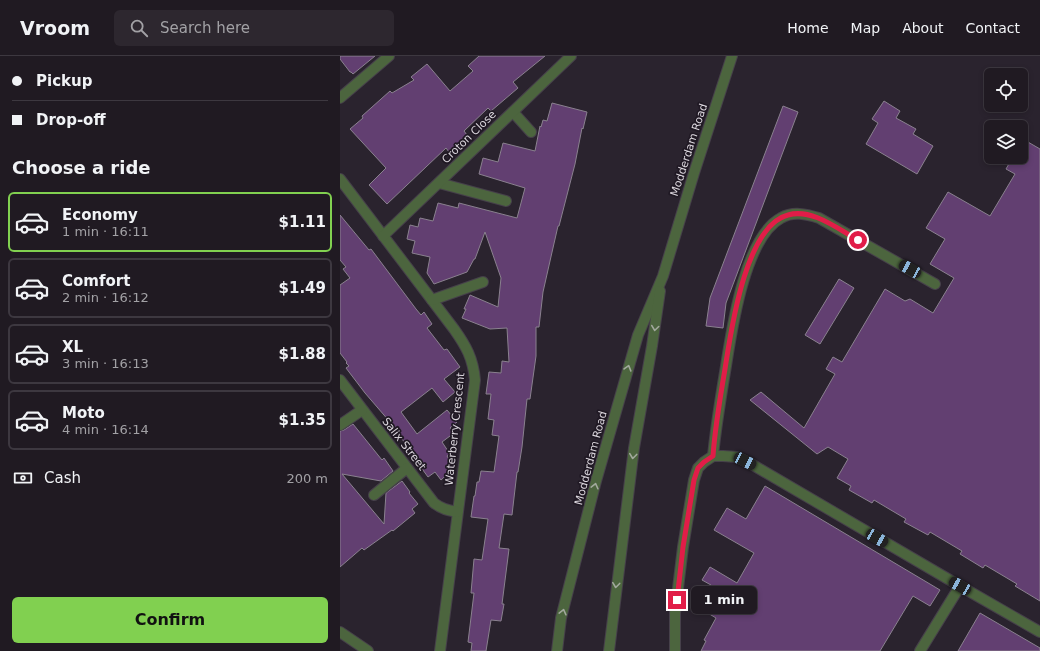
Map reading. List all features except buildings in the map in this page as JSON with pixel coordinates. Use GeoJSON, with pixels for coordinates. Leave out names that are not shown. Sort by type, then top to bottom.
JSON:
{"type":"FeatureCollection","features":[{"type":"Feature","properties":{"kind":"street"},"geometry":{"type":"LineString","coordinates":[[340,98],[389,56]]}},
{"type":"Feature","properties":{"kind":"street","name":"Croton Close"},"geometry":{"type":"LineString","coordinates":[[383,236],[572,56]]}},
{"type":"Feature","properties":{"kind":"street","name":"Modderdam Road"},"geometry":{"type":"LineString","coordinates":[[557,651],[561,618],[598,473],[638,335],[663,276],[732,56]]}},
{"type":"Feature","properties":{"kind":"street"},"geometry":{"type":"LineString","coordinates":[[514,112],[531,132]]}},
{"type":"Feature","properties":{"kind":"street","name":"Waterberry Crescent"},"geometry":{"type":"LineString","coordinates":[[340,179],[462,340],[469,353],[474,369],[475,380],[440,651]]}},
{"type":"Feature","properties":{"kind":"street"},"geometry":{"type":"LineString","coordinates":[[439,183],[506,201]]}},
{"type":"Feature","properties":{"kind":"street"},"geometry":{"type":"LineString","coordinates":[[713,456],[717,417],[738,296],[754,252],[765,232],[772,224],[780,218],[797,213],[819,218],[935,284]]}},
{"type":"Feature","properties":{"kind":"street","name":"Modderdam Road"},"geometry":{"type":"LineString","coordinates":[[609,651],[634,448],[663,276]]}},
{"type":"Feature","properties":{"kind":"street"},"geometry":{"type":"LineString","coordinates":[[432,300],[483,282]]}},
{"type":"Feature","properties":{"kind":"street","name":"Salix Street"},"geometry":{"type":"LineString","coordinates":[[340,380],[434,503],[440,508],[458,512]]}},
{"type":"Feature","properties":{"kind":"street"},"geometry":{"type":"LineString","coordinates":[[340,425],[362,410]]}},
{"type":"Feature","properties":{"kind":"street"},"geometry":{"type":"LineString","coordinates":[[675,651],[675,613],[683,547],[694,480],[698,468],[713,456],[737,458],[753,465],[1040,632]]}},
{"type":"Feature","properties":{"kind":"street"},"geometry":{"type":"LineString","coordinates":[[374,495],[408,468]]}},
{"type":"Feature","properties":{"kind":"street"},"geometry":{"type":"LineString","coordinates":[[920,651],[960,586]]}},
{"type":"Feature","properties":{"kind":"street"},"geometry":{"type":"LineString","coordinates":[[340,632],[368,651]]}},
{"type":"Feature","properties":{"kind":"route"},"geometry":{"type":"LineString","coordinates":[[677,600],[683,547],[694,480],[698,468],[713,456],[715,429],[738,296],[759,241],[772,224],[780,218],[797,213],[819,218],[858,240]]}}]}
